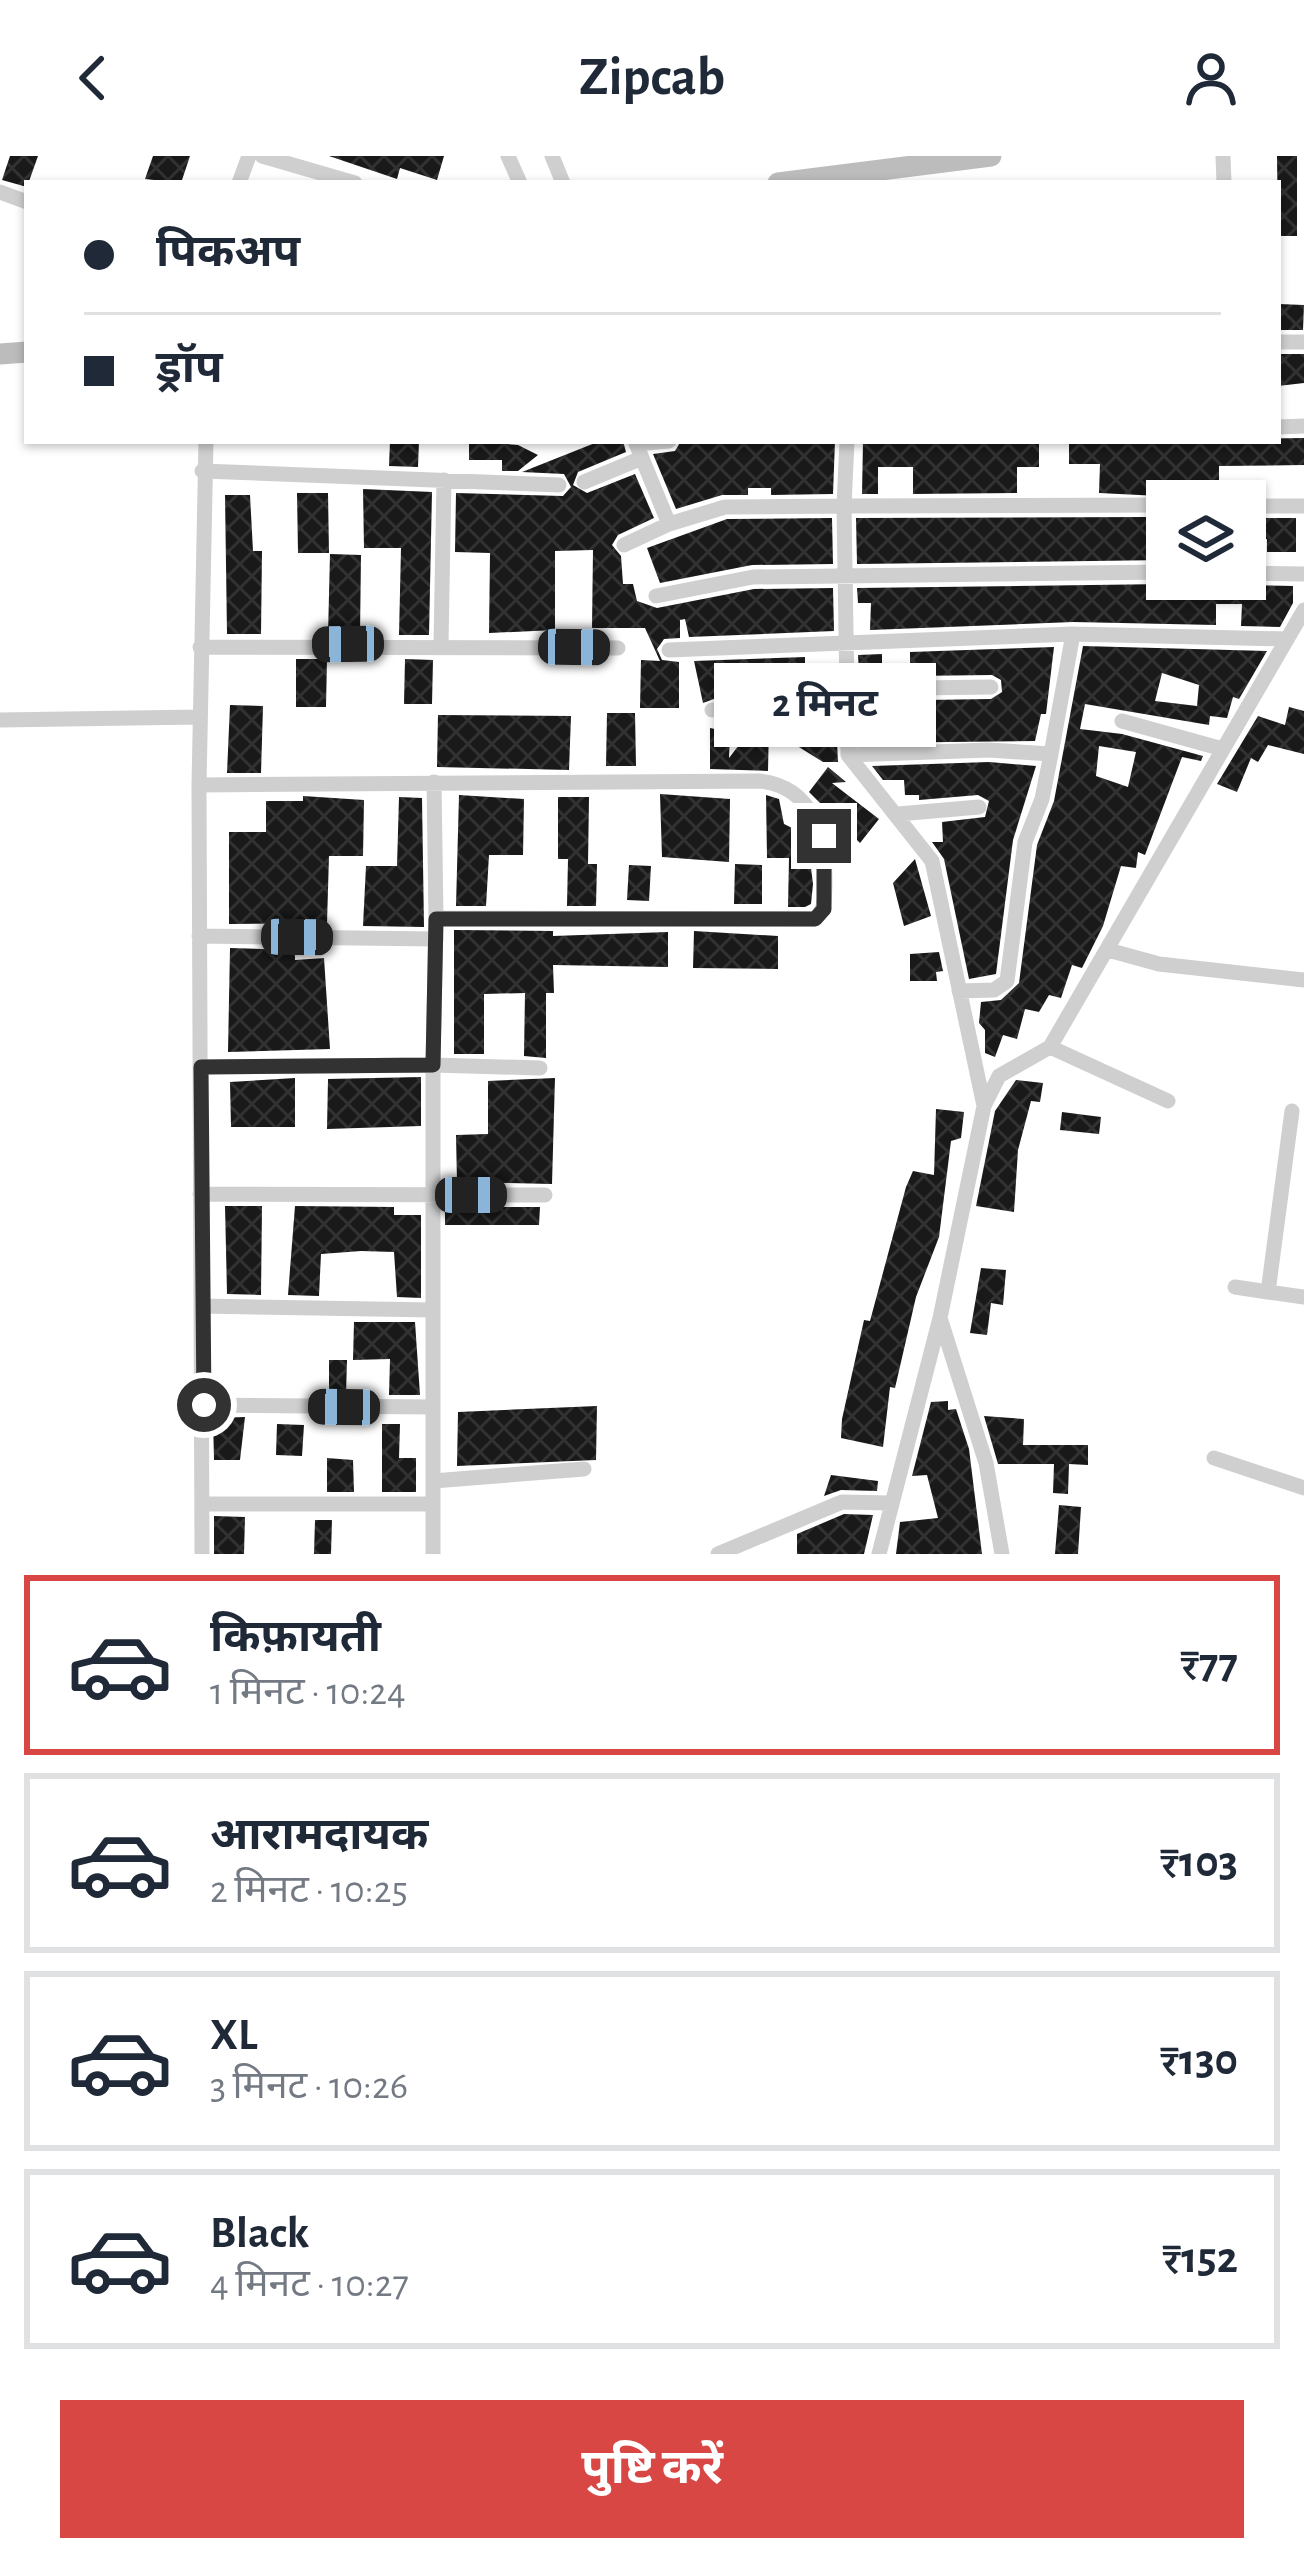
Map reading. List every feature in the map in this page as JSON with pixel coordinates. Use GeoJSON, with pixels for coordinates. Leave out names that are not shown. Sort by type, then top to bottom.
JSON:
{"type":"FeatureCollection","features":[{"type":"Feature","properties":{"kind":"street"},"geometry":{"type":"LineString","coordinates":[[262,156],[345,180]]}},
{"type":"Feature","properties":{"kind":"street"},"geometry":{"type":"LineString","coordinates":[[811,180],[991,156]]}},
{"type":"Feature","properties":{"kind":"street"},"geometry":{"type":"LineString","coordinates":[[206,1554],[202,936],[208,444]]}},
{"type":"Feature","properties":{"kind":"street"},"geometry":{"type":"LineString","coordinates":[[847,444],[842,642],[848,755],[850,764],[898,814],[932,861],[984,1106]]}},
{"type":"Feature","properties":{"kind":"street"},"geometry":{"type":"LineString","coordinates":[[584,482],[638,448],[669,524]]}},
{"type":"Feature","properties":{"kind":"street"},"geometry":{"type":"LineString","coordinates":[[207,471],[559,485]]}},
{"type":"Feature","properties":{"kind":"street"},"geometry":{"type":"LineString","coordinates":[[441,644],[444,480]]}},
{"type":"Feature","properties":{"kind":"street"},"geometry":{"type":"LineString","coordinates":[[624,545],[669,524],[725,507],[1146,505]]}},
{"type":"Feature","properties":{"kind":"street"},"geometry":{"type":"LineString","coordinates":[[1266,506],[1304,506]]}},
{"type":"Feature","properties":{"kind":"street"},"geometry":{"type":"LineString","coordinates":[[656,596],[753,577],[1146,572]]}},
{"type":"Feature","properties":{"kind":"street"},"geometry":{"type":"LineString","coordinates":[[1266,573],[1304,574]]}},
{"type":"Feature","properties":{"kind":"street"},"geometry":{"type":"LineString","coordinates":[[879,1554],[940,1318],[984,1106],[999,1076],[1050,1047],[1219,748],[1304,610]]}},
{"type":"Feature","properties":{"kind":"street"},"geometry":{"type":"LineString","coordinates":[[959,991],[994,990],[1007,981],[1024,842],[1040,806],[1073,634]]}},
{"type":"Feature","properties":{"kind":"street"},"geometry":{"type":"LineString","coordinates":[[669,650],[1073,634],[1286,639]]}},
{"type":"Feature","properties":{"kind":"street"},"geometry":{"type":"LineString","coordinates":[[204,647],[618,647]]}},
{"type":"Feature","properties":{"kind":"street"},"geometry":{"type":"LineString","coordinates":[[203,785],[204,647]]}},
{"type":"Feature","properties":{"kind":"street"},"geometry":{"type":"LineString","coordinates":[[712,710],[733,706],[735,691],[746,684],[770,690],[991,687]]}},
{"type":"Feature","properties":{"kind":"street"},"geometry":{"type":"LineString","coordinates":[[0,721],[200,718]]}},
{"type":"Feature","properties":{"kind":"street"},"geometry":{"type":"LineString","coordinates":[[1122,721],[1219,748]]}},
{"type":"Feature","properties":{"kind":"street"},"geometry":{"type":"LineString","coordinates":[[848,755],[989,750],[1051,754]]}},
{"type":"Feature","properties":{"kind":"street"},"geometry":{"type":"LineString","coordinates":[[433,1554],[434,782]]}},
{"type":"Feature","properties":{"kind":"street"},"geometry":{"type":"LineString","coordinates":[[203,785],[771,782],[787,789],[817,820],[825,844],[824,909],[815,919],[436,919]]}},
{"type":"Feature","properties":{"kind":"street"},"geometry":{"type":"LineString","coordinates":[[898,814],[979,808]]}},
{"type":"Feature","properties":{"kind":"street"},"geometry":{"type":"LineString","coordinates":[[202,936],[436,939]]}},
{"type":"Feature","properties":{"kind":"street"},"geometry":{"type":"LineString","coordinates":[[1108,950],[1159,964],[1304,980]]}},
{"type":"Feature","properties":{"kind":"street"},"geometry":{"type":"LineString","coordinates":[[1050,1047],[1168,1101]]}},
{"type":"Feature","properties":{"kind":"street"},"geometry":{"type":"LineString","coordinates":[[205,1067],[540,1068]]}},
{"type":"Feature","properties":{"kind":"street"},"geometry":{"type":"LineString","coordinates":[[1268,1292],[1292,1111]]}},
{"type":"Feature","properties":{"kind":"street"},"geometry":{"type":"LineString","coordinates":[[1286,1159],[1304,1161]]}},
{"type":"Feature","properties":{"kind":"street"},"geometry":{"type":"LineString","coordinates":[[204,1194],[545,1195]]}},
{"type":"Feature","properties":{"kind":"street"},"geometry":{"type":"LineString","coordinates":[[1235,1287],[1304,1297]]}},
{"type":"Feature","properties":{"kind":"street"},"geometry":{"type":"LineString","coordinates":[[206,1306],[433,1310]]}},
{"type":"Feature","properties":{"kind":"street"},"geometry":{"type":"LineString","coordinates":[[940,1318],[986,1463],[1001,1554]]}},
{"type":"Feature","properties":{"kind":"street"},"geometry":{"type":"LineString","coordinates":[[207,1405],[433,1407]]}},
{"type":"Feature","properties":{"kind":"street"},"geometry":{"type":"LineString","coordinates":[[1214,1458],[1304,1488]]}},
{"type":"Feature","properties":{"kind":"street"},"geometry":{"type":"LineString","coordinates":[[433,1481],[584,1469]]}},
{"type":"Feature","properties":{"kind":"street"},"geometry":{"type":"LineString","coordinates":[[718,1554],[842,1502],[890,1503]]}},
{"type":"Feature","properties":{"kind":"street"},"geometry":{"type":"LineString","coordinates":[[206,1504],[433,1504]]}},
{"type":"Feature","properties":{"kind":"building"},"geometry":{"type":"Polygon","coordinates":[[[10,156],[38,156],[24,186],[2,180],[10,156]]]}},
{"type":"Feature","properties":{"kind":"building"},"geometry":{"type":"Polygon","coordinates":[[[153,156],[190,156],[182,180],[145,179],[153,156]]]}},
{"type":"Feature","properties":{"kind":"building"},"geometry":{"type":"Polygon","coordinates":[[[329,156],[444,156],[437,180],[400,168],[397,179],[329,156]]]}},
{"type":"Feature","properties":{"kind":"building"},"geometry":{"type":"Polygon","coordinates":[[[1277,156],[1297,156],[1297,236],[1281,236],[1281,180],[1277,180],[1277,156]]]}},
{"type":"Feature","properties":{"kind":"building"},"geometry":{"type":"Polygon","coordinates":[[[1281,304],[1304,305],[1303,330],[1281,330],[1281,304]]]}},
{"type":"Feature","properties":{"kind":"building"},"geometry":{"type":"Polygon","coordinates":[[[1281,354],[1304,354],[1304,383],[1281,386],[1281,354]]]}},
{"type":"Feature","properties":{"kind":"building"},"geometry":{"type":"Polygon","coordinates":[[[1281,438],[1304,438],[1304,465],[1219,466],[1219,480],[1146,480],[1146,495],[1099,493],[1100,464],[1069,464],[1069,444],[1281,444],[1281,438]]]}},
{"type":"Feature","properties":{"kind":"building"},"geometry":{"type":"Polygon","coordinates":[[[390,444],[419,444],[418,467],[389,466],[390,444]]]}},
{"type":"Feature","properties":{"kind":"building"},"geometry":{"type":"Polygon","coordinates":[[[469,444],[518,445],[538,455],[518,471],[502,471],[502,460],[469,460],[469,444]]]}},
{"type":"Feature","properties":{"kind":"building"},"geometry":{"type":"Polygon","coordinates":[[[592,444],[624,444],[626,452],[578,472],[573,485],[587,493],[635,474],[654,518],[618,535],[612,545],[621,556],[623,584],[633,584],[637,601],[657,608],[754,589],[833,588],[834,631],[689,637],[685,619],[680,620],[680,638],[664,639],[657,649],[662,660],[679,662],[679,708],[640,708],[641,660],[660,661],[645,628],[592,628],[593,550],[555,551],[555,630],[489,633],[490,553],[455,552],[456,493],[563,496],[571,487],[564,474],[522,472],[592,444]]]}},
{"type":"Feature","properties":{"kind":"building"},"geometry":{"type":"Polygon","coordinates":[[[679,444],[835,444],[833,494],[771,495],[771,488],[748,488],[748,495],[722,495],[676,509],[653,454],[675,451],[679,444]]]}},
{"type":"Feature","properties":{"kind":"building"},"geometry":{"type":"Polygon","coordinates":[[[863,444],[1039,444],[1039,467],[1017,467],[1017,493],[913,494],[913,467],[878,467],[878,494],[862,494],[863,444]]]}},
{"type":"Feature","properties":{"kind":"building"},"geometry":{"type":"Polygon","coordinates":[[[363,489],[432,492],[429,635],[399,635],[401,548],[364,548],[363,489]]]}},
{"type":"Feature","properties":{"kind":"building"},"geometry":{"type":"Polygon","coordinates":[[[297,493],[328,493],[329,553],[298,553],[297,493]]]}},
{"type":"Feature","properties":{"kind":"building"},"geometry":{"type":"Polygon","coordinates":[[[225,495],[250,495],[253,551],[262,551],[261,634],[227,634],[225,495]]]}},
{"type":"Feature","properties":{"kind":"building"},"geometry":{"type":"Polygon","coordinates":[[[1146,517],[1146,560],[857,564],[856,518],[1146,517]]]}},
{"type":"Feature","properties":{"kind":"building"},"geometry":{"type":"Polygon","coordinates":[[[832,518],[833,564],[752,565],[660,583],[647,548],[727,519],[832,518]]]}},
{"type":"Feature","properties":{"kind":"building"},"geometry":{"type":"Polygon","coordinates":[[[1266,518],[1296,518],[1296,552],[1267,552],[1266,518]]]}},
{"type":"Feature","properties":{"kind":"building"},"geometry":{"type":"Polygon","coordinates":[[[330,554],[361,555],[360,635],[328,635],[330,554]]]}},
{"type":"Feature","properties":{"kind":"building"},"geometry":{"type":"Polygon","coordinates":[[[1146,584],[1146,600],[1266,600],[1266,585],[1293,586],[1293,603],[1280,627],[1241,626],[1242,604],[1216,604],[1216,625],[1073,622],[870,630],[871,603],[858,603],[857,588],[1146,584]]]}},
{"type":"Feature","properties":{"kind":"building"},"geometry":{"type":"Polygon","coordinates":[[[1083,646],[1267,651],[1239,699],[1233,697],[1227,718],[1210,716],[1209,725],[1085,704],[1080,729],[1122,734],[1203,756],[1201,761],[1182,757],[1145,855],[1138,852],[1136,868],[1121,866],[1103,926],[1082,968],[1072,965],[1061,998],[1049,995],[1039,1012],[1025,1009],[1017,1039],[1003,1035],[995,1057],[985,1053],[985,1030],[979,1023],[981,1002],[1001,1000],[1019,983],[1037,845],[1054,801],[1083,646]],[[1162,673],[1155,701],[1197,706],[1199,685],[1162,673]],[[1099,746],[1096,776],[1128,787],[1136,752],[1099,746]]]}},
{"type":"Feature","properties":{"kind":"building"},"geometry":{"type":"Polygon","coordinates":[[[1054,647],[1046,714],[1041,714],[1035,741],[860,743],[861,701],[991,699],[1002,692],[1001,680],[992,675],[910,676],[910,652],[1054,647]]]}},
{"type":"Feature","properties":{"kind":"building"},"geometry":{"type":"Polygon","coordinates":[[[882,654],[882,676],[859,672],[858,655],[882,654]]]}},
{"type":"Feature","properties":{"kind":"building"},"geometry":{"type":"Polygon","coordinates":[[[805,657],[805,678],[743,672],[725,684],[722,696],[703,703],[694,661],[805,657]]]}},
{"type":"Feature","properties":{"kind":"building"},"geometry":{"type":"Polygon","coordinates":[[[296,659],[327,659],[326,707],[296,707],[296,659]]]}},
{"type":"Feature","properties":{"kind":"building"},"geometry":{"type":"Polygon","coordinates":[[[405,659],[433,660],[432,704],[404,704],[405,659]]]}},
{"type":"Feature","properties":{"kind":"building"},"geometry":{"type":"Polygon","coordinates":[[[748,697],[835,701],[838,762],[823,762],[794,744],[806,725],[769,725],[768,771],[710,769],[710,728],[730,732],[729,758],[769,706],[745,708],[748,697]]]}},
{"type":"Feature","properties":{"kind":"building"},"geometry":{"type":"Polygon","coordinates":[[[230,705],[263,706],[261,773],[227,773],[230,705]]]}},
{"type":"Feature","properties":{"kind":"building"},"geometry":{"type":"Polygon","coordinates":[[[1289,707],[1304,711],[1304,754],[1268,745],[1258,762],[1251,758],[1237,792],[1217,784],[1258,716],[1285,725],[1289,707]]]}},
{"type":"Feature","properties":{"kind":"building"},"geometry":{"type":"Polygon","coordinates":[[[607,713],[635,713],[636,766],[606,766],[607,713]]]}},
{"type":"Feature","properties":{"kind":"building"},"geometry":{"type":"Polygon","coordinates":[[[438,715],[571,716],[569,770],[437,767],[438,715]]]}},
{"type":"Feature","properties":{"kind":"building"},"geometry":{"type":"Polygon","coordinates":[[[989,762],[1036,766],[1013,840],[996,974],[969,979],[944,859],[932,842],[943,842],[942,822],[985,817],[989,801],[978,795],[919,800],[919,795],[905,795],[904,780],[883,780],[872,766],[989,762]]]}},
{"type":"Feature","properties":{"kind":"building"},"geometry":{"type":"Polygon","coordinates":[[[828,767],[846,782],[832,783],[879,819],[860,843],[809,792],[828,767]]]}},
{"type":"Feature","properties":{"kind":"building"},"geometry":{"type":"Polygon","coordinates":[[[660,794],[730,799],[729,862],[662,857],[660,794]]]}},
{"type":"Feature","properties":{"kind":"building"},"geometry":{"type":"Polygon","coordinates":[[[459,795],[524,799],[523,855],[489,855],[486,906],[456,906],[459,795]]]}},
{"type":"Feature","properties":{"kind":"building"},"geometry":{"type":"Polygon","coordinates":[[[766,795],[779,799],[784,824],[807,835],[813,884],[811,904],[805,907],[788,907],[789,858],[767,858],[766,795]]]}},
{"type":"Feature","properties":{"kind":"building"},"geometry":{"type":"Polygon","coordinates":[[[303,796],[364,800],[363,856],[329,856],[327,923],[229,924],[229,832],[266,832],[266,801],[303,801],[303,796]]]}},
{"type":"Feature","properties":{"kind":"building"},"geometry":{"type":"Polygon","coordinates":[[[399,797],[422,798],[424,927],[363,926],[366,866],[397,866],[399,797]]]}},
{"type":"Feature","properties":{"kind":"building"},"geometry":{"type":"Polygon","coordinates":[[[558,797],[589,797],[588,864],[597,864],[596,906],[567,906],[568,859],[558,859],[558,797]]]}},
{"type":"Feature","properties":{"kind":"building"},"geometry":{"type":"Polygon","coordinates":[[[915,859],[931,916],[904,926],[893,883],[915,859]]]}},
{"type":"Feature","properties":{"kind":"building"},"geometry":{"type":"Polygon","coordinates":[[[735,864],[762,865],[762,904],[734,904],[735,864]]]}},
{"type":"Feature","properties":{"kind":"building"},"geometry":{"type":"Polygon","coordinates":[[[629,865],[651,866],[649,901],[627,900],[629,865]]]}},
{"type":"Feature","properties":{"kind":"building"},"geometry":{"type":"Polygon","coordinates":[[[454,930],[553,931],[553,936],[668,932],[668,967],[553,965],[554,993],[546,993],[546,1058],[524,1056],[525,993],[484,994],[484,1054],[454,1054],[454,930]]]}},
{"type":"Feature","properties":{"kind":"building"},"geometry":{"type":"Polygon","coordinates":[[[694,931],[778,936],[778,969],[693,968],[694,931]]]}},
{"type":"Feature","properties":{"kind":"building"},"geometry":{"type":"Polygon","coordinates":[[[230,948],[295,950],[295,960],[324,958],[330,1049],[228,1052],[230,948]]]}},
{"type":"Feature","properties":{"kind":"building"},"geometry":{"type":"Polygon","coordinates":[[[939,952],[943,971],[936,972],[937,981],[910,981],[910,954],[939,952]]]}},
{"type":"Feature","properties":{"kind":"building"},"geometry":{"type":"Polygon","coordinates":[[[421,1077],[421,1126],[327,1129],[328,1079],[421,1077]]]}},
{"type":"Feature","properties":{"kind":"building"},"geometry":{"type":"Polygon","coordinates":[[[295,1078],[295,1127],[231,1127],[230,1082],[295,1078]]]}},
{"type":"Feature","properties":{"kind":"building"},"geometry":{"type":"Polygon","coordinates":[[[555,1078],[552,1184],[457,1182],[456,1135],[488,1134],[488,1081],[555,1078]]]}},
{"type":"Feature","properties":{"kind":"building"},"geometry":{"type":"Polygon","coordinates":[[[1016,1080],[1043,1083],[1040,1102],[1031,1101],[1018,1150],[1014,1212],[976,1206],[995,1111],[1016,1080]]]}},
{"type":"Feature","properties":{"kind":"building"},"geometry":{"type":"Polygon","coordinates":[[[936,1109],[964,1112],[961,1138],[951,1141],[939,1237],[916,1297],[895,1388],[890,1387],[883,1447],[841,1438],[864,1320],[870,1321],[906,1187],[913,1171],[934,1175],[936,1109]]]}},
{"type":"Feature","properties":{"kind":"building"},"geometry":{"type":"Polygon","coordinates":[[[1062,1112],[1101,1117],[1099,1134],[1060,1130],[1062,1112]]]}},
{"type":"Feature","properties":{"kind":"building"},"geometry":{"type":"Polygon","coordinates":[[[225,1206],[262,1206],[261,1295],[227,1294],[225,1206]]]}},
{"type":"Feature","properties":{"kind":"building"},"geometry":{"type":"Polygon","coordinates":[[[295,1206],[394,1207],[394,1215],[421,1215],[421,1298],[397,1297],[394,1252],[361,1251],[321,1254],[319,1296],[288,1295],[295,1206]]]}},
{"type":"Feature","properties":{"kind":"building"},"geometry":{"type":"Polygon","coordinates":[[[445,1207],[540,1207],[539,1225],[445,1225],[445,1207]]]}},
{"type":"Feature","properties":{"kind":"building"},"geometry":{"type":"Polygon","coordinates":[[[981,1268],[1006,1270],[1003,1305],[991,1303],[987,1335],[970,1333],[981,1268]]]}},
{"type":"Feature","properties":{"kind":"building"},"geometry":{"type":"Polygon","coordinates":[[[354,1322],[415,1322],[420,1395],[389,1395],[390,1359],[353,1360],[354,1322]]]}},
{"type":"Feature","properties":{"kind":"building"},"geometry":{"type":"Polygon","coordinates":[[[329,1360],[347,1360],[346,1394],[329,1394],[329,1360]]]}},
{"type":"Feature","properties":{"kind":"building"},"geometry":{"type":"Polygon","coordinates":[[[948,1401],[948,1410],[956,1409],[969,1449],[982,1554],[896,1554],[900,1522],[938,1518],[927,1475],[912,1476],[931,1402],[948,1401]]]}},
{"type":"Feature","properties":{"kind":"building"},"geometry":{"type":"Polygon","coordinates":[[[597,1406],[596,1460],[457,1466],[458,1412],[597,1406]]]}},
{"type":"Feature","properties":{"kind":"building"},"geometry":{"type":"Polygon","coordinates":[[[984,1416],[1024,1419],[1023,1445],[1088,1445],[1088,1465],[1069,1464],[1068,1494],[1053,1493],[1054,1464],[998,1464],[984,1416]]]}},
{"type":"Feature","properties":{"kind":"building"},"geometry":{"type":"Polygon","coordinates":[[[245,1417],[240,1460],[214,1460],[213,1418],[245,1417]]]}},
{"type":"Feature","properties":{"kind":"building"},"geometry":{"type":"Polygon","coordinates":[[[277,1424],[304,1425],[302,1456],[276,1455],[277,1424]]]}},
{"type":"Feature","properties":{"kind":"building"},"geometry":{"type":"Polygon","coordinates":[[[382,1424],[400,1424],[399,1458],[416,1458],[416,1492],[382,1492],[382,1424]]]}},
{"type":"Feature","properties":{"kind":"building"},"geometry":{"type":"Polygon","coordinates":[[[327,1458],[353,1460],[354,1492],[327,1492],[327,1458]]]}},
{"type":"Feature","properties":{"kind":"building"},"geometry":{"type":"Polygon","coordinates":[[[831,1475],[878,1481],[877,1491],[841,1490],[824,1496],[831,1475]]]}},
{"type":"Feature","properties":{"kind":"building"},"geometry":{"type":"Polygon","coordinates":[[[1059,1505],[1081,1507],[1078,1554],[1055,1554],[1059,1505]]]}},
{"type":"Feature","properties":{"kind":"building"},"geometry":{"type":"Polygon","coordinates":[[[844,1514],[873,1515],[864,1554],[797,1554],[797,1534],[844,1514]]]}},
{"type":"Feature","properties":{"kind":"building"},"geometry":{"type":"Polygon","coordinates":[[[214,1516],[245,1517],[244,1554],[214,1554],[214,1516]]]}},
{"type":"Feature","properties":{"kind":"building"},"geometry":{"type":"Polygon","coordinates":[[[315,1520],[332,1520],[331,1554],[314,1554],[315,1520]]]}},
{"type":"Feature","properties":{"kind":"route"},"geometry":{"type":"LineString","coordinates":[[204,1405],[201,1067],[433,1065],[436,919],[815,919],[824,909],[824,836]]}}]}
